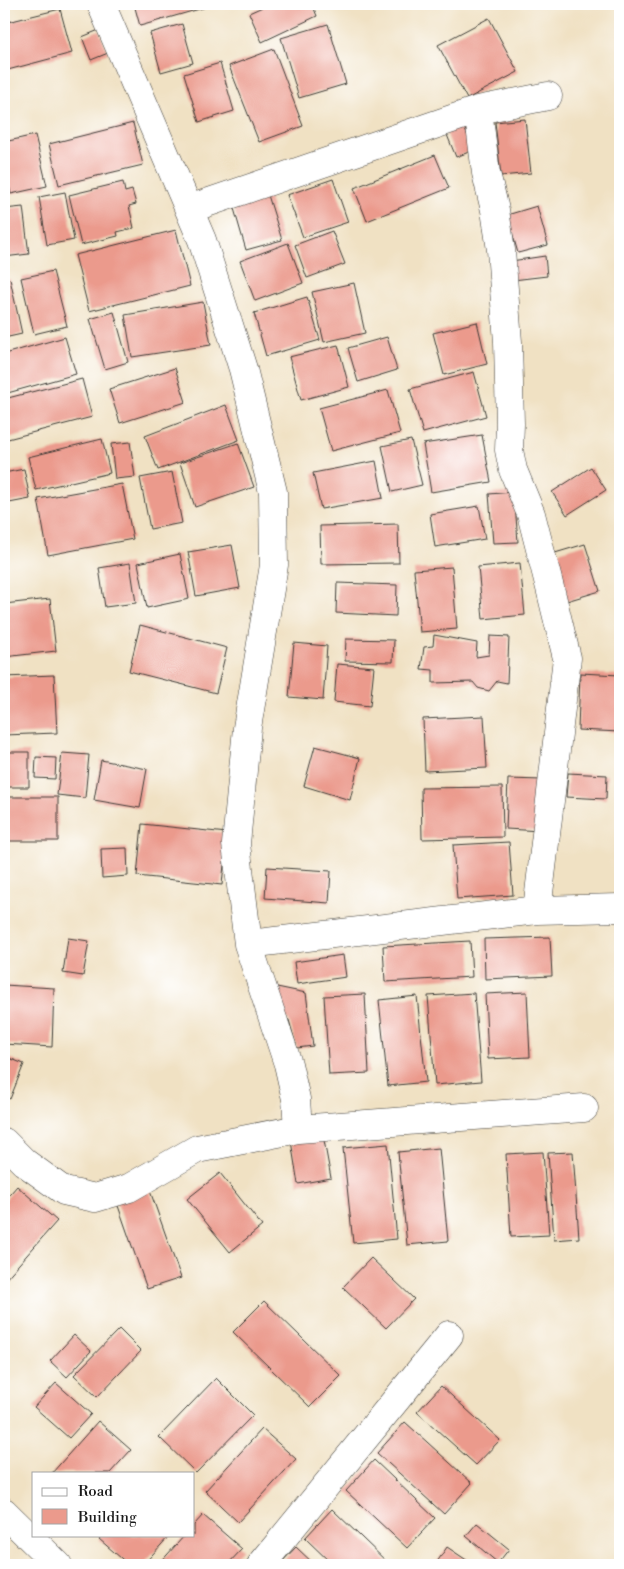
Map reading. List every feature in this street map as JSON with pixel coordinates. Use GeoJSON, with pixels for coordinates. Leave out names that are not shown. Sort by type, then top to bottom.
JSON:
{"type":"FeatureCollection","features":[{"type":"Feature","properties":{"kind":"street"},"geometry":{"type":"LineString","coordinates":[[100,4],[202,240],[243,369],[273,492],[274,565],[246,728],[236,844],[248,944],[288,1064],[296,1099],[298,1129]]}},
{"type":"Feature","properties":{"kind":"street"},"geometry":{"type":"LineString","coordinates":[[188,209],[478,110],[548,96]]}},
{"type":"Feature","properties":{"kind":"street"},"geometry":{"type":"LineString","coordinates":[[478,110],[486,173],[495,210],[501,250],[508,342],[509,450],[513,470],[530,514],[567,658],[537,910]]}},
{"type":"Feature","properties":{"kind":"street"},"geometry":{"type":"LineString","coordinates":[[248,944],[537,910],[620,908]]}},
{"type":"Feature","properties":{"kind":"street"},"geometry":{"type":"LineString","coordinates":[[4,1142],[24,1162],[64,1190],[95,1198],[129,1188],[198,1149],[298,1129],[584,1108]]}},
{"type":"Feature","properties":{"kind":"street"},"geometry":{"type":"LineString","coordinates":[[261,1565],[449,1335]]}},
{"type":"Feature","properties":{"kind":"street"},"geometry":{"type":"LineString","coordinates":[[4,1512],[58,1565]]}},
{"type":"Feature","properties":{"kind":"building"},"geometry":{"type":"Polygon","coordinates":[[[134,4],[217,4],[140,26],[134,4]]]}},
{"type":"Feature","properties":{"kind":"building"},"geometry":{"type":"Polygon","coordinates":[[[269,4],[312,4],[317,16],[262,42],[249,13],[269,4]]]}},
{"type":"Feature","properties":{"kind":"building"},"geometry":{"type":"Polygon","coordinates":[[[60,9],[72,53],[4,71],[4,23],[60,9]]]}},
{"type":"Feature","properties":{"kind":"building"},"geometry":{"type":"Polygon","coordinates":[[[489,18],[518,72],[467,99],[438,45],[489,18]]]}},
{"type":"Feature","properties":{"kind":"building"},"geometry":{"type":"Polygon","coordinates":[[[182,24],[193,63],[161,72],[150,33],[182,24]]]}},
{"type":"Feature","properties":{"kind":"building"},"geometry":{"type":"Polygon","coordinates":[[[328,24],[346,84],[299,98],[281,38],[328,24]]]}},
{"type":"Feature","properties":{"kind":"building"},"geometry":{"type":"Polygon","coordinates":[[[99,30],[108,53],[91,60],[82,37],[99,30]]]}},
{"type":"Feature","properties":{"kind":"building"},"geometry":{"type":"Polygon","coordinates":[[[274,49],[303,126],[259,142],[229,66],[274,49]]]}},
{"type":"Feature","properties":{"kind":"building"},"geometry":{"type":"Polygon","coordinates":[[[220,63],[234,111],[199,122],[184,74],[220,63]]]}},
{"type":"Feature","properties":{"kind":"building"},"geometry":{"type":"Polygon","coordinates":[[[525,119],[531,173],[501,176],[495,122],[525,119]]]}},
{"type":"Feature","properties":{"kind":"building"},"geometry":{"type":"Polygon","coordinates":[[[133,123],[143,165],[59,185],[49,144],[133,123]]]}},
{"type":"Feature","properties":{"kind":"building"},"geometry":{"type":"Polygon","coordinates":[[[462,123],[474,150],[456,157],[445,130],[462,123]]]}},
{"type":"Feature","properties":{"kind":"building"},"geometry":{"type":"Polygon","coordinates":[[[35,135],[47,186],[11,194],[4,164],[4,142],[35,135]]]}},
{"type":"Feature","properties":{"kind":"building"},"geometry":{"type":"Polygon","coordinates":[[[435,155],[449,188],[367,221],[354,188],[435,155]]]}},
{"type":"Feature","properties":{"kind":"building"},"geometry":{"type":"Polygon","coordinates":[[[333,179],[348,222],[303,237],[287,195],[333,179]]]}},
{"type":"Feature","properties":{"kind":"building"},"geometry":{"type":"Polygon","coordinates":[[[123,182],[125,192],[132,190],[136,204],[129,206],[134,228],[117,232],[118,236],[81,245],[69,195],[123,182]]]}},
{"type":"Feature","properties":{"kind":"building"},"geometry":{"type":"Polygon","coordinates":[[[65,192],[74,240],[47,245],[39,197],[65,192]]]}},
{"type":"Feature","properties":{"kind":"building"},"geometry":{"type":"Polygon","coordinates":[[[268,195],[282,240],[246,250],[233,205],[268,195]]]}},
{"type":"Feature","properties":{"kind":"building"},"geometry":{"type":"Polygon","coordinates":[[[537,206],[548,245],[518,253],[507,215],[537,206]]]}},
{"type":"Feature","properties":{"kind":"building"},"geometry":{"type":"Polygon","coordinates":[[[23,207],[29,254],[4,257],[4,209],[23,207]]]}},
{"type":"Feature","properties":{"kind":"building"},"geometry":{"type":"Polygon","coordinates":[[[176,230],[190,286],[89,311],[75,255],[176,230]]]}},
{"type":"Feature","properties":{"kind":"building"},"geometry":{"type":"Polygon","coordinates":[[[332,231],[345,264],[307,278],[295,245],[332,231]]]}},
{"type":"Feature","properties":{"kind":"building"},"geometry":{"type":"Polygon","coordinates":[[[288,243],[303,283],[255,301],[240,261],[288,243]]]}},
{"type":"Feature","properties":{"kind":"building"},"geometry":{"type":"Polygon","coordinates":[[[545,256],[547,276],[513,280],[511,261],[545,256]]]}},
{"type":"Feature","properties":{"kind":"building"},"geometry":{"type":"Polygon","coordinates":[[[53,271],[67,326],[34,334],[21,278],[53,271]]]}},
{"type":"Feature","properties":{"kind":"building"},"geometry":{"type":"Polygon","coordinates":[[[10,279],[22,334],[4,338],[4,280],[10,279]]]}},
{"type":"Feature","properties":{"kind":"building"},"geometry":{"type":"Polygon","coordinates":[[[354,283],[365,333],[324,342],[312,292],[354,283]]]}},
{"type":"Feature","properties":{"kind":"building"},"geometry":{"type":"Polygon","coordinates":[[[307,297],[320,340],[266,356],[254,313],[307,297]]]}},
{"type":"Feature","properties":{"kind":"building"},"geometry":{"type":"Polygon","coordinates":[[[203,302],[211,345],[132,357],[125,315],[203,302]]]}},
{"type":"Feature","properties":{"kind":"building"},"geometry":{"type":"Polygon","coordinates":[[[114,312],[128,362],[105,369],[90,319],[114,312]]]}},
{"type":"Feature","properties":{"kind":"building"},"geometry":{"type":"Polygon","coordinates":[[[477,322],[487,364],[444,375],[433,333],[477,322]]]}},
{"type":"Feature","properties":{"kind":"building"},"geometry":{"type":"Polygon","coordinates":[[[65,337],[76,374],[4,394],[4,354],[65,337]]]}},
{"type":"Feature","properties":{"kind":"building"},"geometry":{"type":"Polygon","coordinates":[[[387,337],[397,370],[358,382],[348,348],[387,337]]]}},
{"type":"Feature","properties":{"kind":"building"},"geometry":{"type":"Polygon","coordinates":[[[338,345],[349,387],[301,400],[289,357],[338,345]]]}},
{"type":"Feature","properties":{"kind":"building"},"geometry":{"type":"Polygon","coordinates":[[[175,368],[186,402],[120,423],[109,389],[175,368]]]}},
{"type":"Feature","properties":{"kind":"building"},"geometry":{"type":"Polygon","coordinates":[[[474,372],[486,416],[423,433],[410,389],[474,372]]]}},
{"type":"Feature","properties":{"kind":"building"},"geometry":{"type":"Polygon","coordinates":[[[82,379],[92,417],[4,440],[4,399],[82,379]]]}},
{"type":"Feature","properties":{"kind":"building"},"geometry":{"type":"Polygon","coordinates":[[[388,390],[400,433],[331,451],[319,408],[388,390]]]}},
{"type":"Feature","properties":{"kind":"building"},"geometry":{"type":"Polygon","coordinates":[[[226,405],[239,440],[158,470],[145,436],[226,405]]]}},
{"type":"Feature","properties":{"kind":"building"},"geometry":{"type":"Polygon","coordinates":[[[482,435],[491,482],[431,492],[423,444],[482,435]]]}},
{"type":"Feature","properties":{"kind":"building"},"geometry":{"type":"Polygon","coordinates":[[[102,439],[110,473],[36,490],[28,457],[102,439]]]}},
{"type":"Feature","properties":{"kind":"building"},"geometry":{"type":"Polygon","coordinates":[[[411,440],[422,485],[392,492],[382,446],[411,440]]]}},
{"type":"Feature","properties":{"kind":"building"},"geometry":{"type":"Polygon","coordinates":[[[130,442],[135,477],[115,479],[111,444],[130,442]]]}},
{"type":"Feature","properties":{"kind":"building"},"geometry":{"type":"Polygon","coordinates":[[[238,443],[254,487],[195,507],[180,463],[238,443]]]}},
{"type":"Feature","properties":{"kind":"building"},"geometry":{"type":"Polygon","coordinates":[[[376,461],[383,498],[321,509],[313,473],[376,461]]]}},
{"type":"Feature","properties":{"kind":"building"},"geometry":{"type":"Polygon","coordinates":[[[591,467],[606,490],[567,515],[552,492],[591,467]]]}},
{"type":"Feature","properties":{"kind":"building"},"geometry":{"type":"Polygon","coordinates":[[[24,469],[30,499],[4,504],[4,473],[24,469]]]}},
{"type":"Feature","properties":{"kind":"building"},"geometry":{"type":"Polygon","coordinates":[[[172,472],[182,523],[150,529],[140,478],[172,472]]]}},
{"type":"Feature","properties":{"kind":"building"},"geometry":{"type":"Polygon","coordinates":[[[122,484],[133,539],[48,555],[38,499],[122,484]]]}},
{"type":"Feature","properties":{"kind":"building"},"geometry":{"type":"Polygon","coordinates":[[[514,492],[518,542],[493,543],[489,494],[514,492]]]}},
{"type":"Feature","properties":{"kind":"building"},"geometry":{"type":"Polygon","coordinates":[[[479,506],[485,539],[435,547],[430,514],[479,506]]]}},
{"type":"Feature","properties":{"kind":"building"},"geometry":{"type":"Polygon","coordinates":[[[398,524],[399,563],[321,564],[320,526],[398,524]]]}},
{"type":"Feature","properties":{"kind":"building"},"geometry":{"type":"Polygon","coordinates":[[[585,544],[600,591],[560,603],[545,556],[585,544]]]}},
{"type":"Feature","properties":{"kind":"building"},"geometry":{"type":"Polygon","coordinates":[[[232,545],[240,588],[196,596],[188,552],[232,545]]]}},
{"type":"Feature","properties":{"kind":"building"},"geometry":{"type":"Polygon","coordinates":[[[180,554],[189,599],[147,608],[138,563],[180,554]]]}},
{"type":"Feature","properties":{"kind":"building"},"geometry":{"type":"Polygon","coordinates":[[[130,563],[136,603],[105,607],[99,568],[130,563]]]}},
{"type":"Feature","properties":{"kind":"building"},"geometry":{"type":"Polygon","coordinates":[[[520,563],[525,615],[483,619],[478,567],[520,563]]]}},
{"type":"Feature","properties":{"kind":"building"},"geometry":{"type":"Polygon","coordinates":[[[452,567],[457,629],[420,632],[414,570],[452,567]]]}},
{"type":"Feature","properties":{"kind":"building"},"geometry":{"type":"Polygon","coordinates":[[[337,583],[397,585],[396,616],[336,613],[337,583]]]}},
{"type":"Feature","properties":{"kind":"building"},"geometry":{"type":"Polygon","coordinates":[[[50,599],[56,651],[4,657],[4,604],[50,599]]]}},
{"type":"Feature","properties":{"kind":"building"},"geometry":{"type":"Polygon","coordinates":[[[140,625],[227,648],[216,693],[129,671],[140,625]]]}},
{"type":"Feature","properties":{"kind":"building"},"geometry":{"type":"Polygon","coordinates":[[[434,635],[477,643],[476,657],[489,655],[490,636],[509,637],[507,683],[497,681],[489,691],[478,688],[473,682],[433,683],[433,670],[421,669],[424,647],[433,646],[434,635]]]}},
{"type":"Feature","properties":{"kind":"building"},"geometry":{"type":"Polygon","coordinates":[[[346,639],[394,640],[393,662],[345,661],[346,639]]]}},
{"type":"Feature","properties":{"kind":"building"},"geometry":{"type":"Polygon","coordinates":[[[294,643],[327,646],[323,700],[289,697],[294,643]]]}},
{"type":"Feature","properties":{"kind":"building"},"geometry":{"type":"Polygon","coordinates":[[[337,664],[374,667],[370,706],[334,702],[337,664]]]}},
{"type":"Feature","properties":{"kind":"building"},"geometry":{"type":"Polygon","coordinates":[[[580,673],[620,675],[620,732],[578,730],[580,673]]]}},
{"type":"Feature","properties":{"kind":"building"},"geometry":{"type":"Polygon","coordinates":[[[54,675],[57,733],[4,735],[4,677],[54,675]]]}},
{"type":"Feature","properties":{"kind":"building"},"geometry":{"type":"Polygon","coordinates":[[[484,716],[487,768],[425,771],[423,719],[484,716]]]}},
{"type":"Feature","properties":{"kind":"building"},"geometry":{"type":"Polygon","coordinates":[[[315,746],[360,758],[350,800],[304,786],[315,746]]]}},
{"type":"Feature","properties":{"kind":"building"},"geometry":{"type":"Polygon","coordinates":[[[4,752],[29,752],[29,787],[4,787],[4,752]]]}},
{"type":"Feature","properties":{"kind":"building"},"geometry":{"type":"Polygon","coordinates":[[[62,753],[89,755],[85,798],[57,795],[62,753]]]}},
{"type":"Feature","properties":{"kind":"building"},"geometry":{"type":"Polygon","coordinates":[[[36,757],[56,758],[55,779],[35,778],[36,757]]]}},
{"type":"Feature","properties":{"kind":"building"},"geometry":{"type":"Polygon","coordinates":[[[101,760],[147,769],[140,808],[94,800],[101,760]]]}},
{"type":"Feature","properties":{"kind":"building"},"geometry":{"type":"Polygon","coordinates":[[[568,773],[607,775],[606,799],[566,797],[568,773]]]}},
{"type":"Feature","properties":{"kind":"building"},"geometry":{"type":"Polygon","coordinates":[[[508,779],[542,780],[541,831],[506,829],[508,779]]]}},
{"type":"Feature","properties":{"kind":"building"},"geometry":{"type":"Polygon","coordinates":[[[502,787],[503,837],[422,839],[421,788],[502,787]]]}},
{"type":"Feature","properties":{"kind":"building"},"geometry":{"type":"Polygon","coordinates":[[[4,797],[58,797],[58,841],[4,841],[4,797]]]}},
{"type":"Feature","properties":{"kind":"building"},"geometry":{"type":"Polygon","coordinates":[[[142,824],[227,833],[222,885],[137,876],[142,824]]]}},
{"type":"Feature","properties":{"kind":"building"},"geometry":{"type":"Polygon","coordinates":[[[509,842],[513,895],[457,899],[453,845],[509,842]]]}},
{"type":"Feature","properties":{"kind":"building"},"geometry":{"type":"Polygon","coordinates":[[[127,848],[128,876],[102,878],[101,849],[127,848]]]}},
{"type":"Feature","properties":{"kind":"building"},"geometry":{"type":"Polygon","coordinates":[[[267,867],[331,871],[329,903],[265,898],[267,867]]]}},
{"type":"Feature","properties":{"kind":"building"},"geometry":{"type":"Polygon","coordinates":[[[550,937],[552,976],[485,979],[484,939],[550,937]]]}},
{"type":"Feature","properties":{"kind":"building"},"geometry":{"type":"Polygon","coordinates":[[[68,938],[89,941],[83,976],[63,973],[68,938]]]}},
{"type":"Feature","properties":{"kind":"building"},"geometry":{"type":"Polygon","coordinates":[[[470,941],[472,977],[385,982],[383,946],[470,941]]]}},
{"type":"Feature","properties":{"kind":"building"},"geometry":{"type":"Polygon","coordinates":[[[343,955],[346,977],[297,984],[294,962],[343,955]]]}},
{"type":"Feature","properties":{"kind":"building"},"geometry":{"type":"Polygon","coordinates":[[[4,985],[54,988],[52,1047],[4,1044],[4,985]]]}},
{"type":"Feature","properties":{"kind":"building"},"geometry":{"type":"Polygon","coordinates":[[[277,987],[306,993],[313,1046],[297,1048],[289,1020],[282,1017],[277,987]]]}},
{"type":"Feature","properties":{"kind":"building"},"geometry":{"type":"Polygon","coordinates":[[[527,992],[530,1057],[488,1059],[485,994],[527,992]]]}},
{"type":"Feature","properties":{"kind":"building"},"geometry":{"type":"Polygon","coordinates":[[[474,993],[481,1081],[435,1085],[428,996],[474,993]]]}},
{"type":"Feature","properties":{"kind":"building"},"geometry":{"type":"Polygon","coordinates":[[[365,994],[369,1073],[329,1075],[324,996],[365,994]]]}},
{"type":"Feature","properties":{"kind":"building"},"geometry":{"type":"Polygon","coordinates":[[[417,996],[426,1082],[388,1086],[379,1000],[417,996]]]}},
{"type":"Feature","properties":{"kind":"building"},"geometry":{"type":"Polygon","coordinates":[[[4,1056],[24,1064],[10,1099],[4,1096],[4,1056]]]}},
{"type":"Feature","properties":{"kind":"building"},"geometry":{"type":"Polygon","coordinates":[[[323,1135],[331,1178],[298,1184],[291,1141],[323,1135]]]}},
{"type":"Feature","properties":{"kind":"building"},"geometry":{"type":"Polygon","coordinates":[[[388,1144],[397,1239],[353,1243],[343,1148],[388,1144]]]}},
{"type":"Feature","properties":{"kind":"building"},"geometry":{"type":"Polygon","coordinates":[[[439,1148],[448,1241],[407,1245],[398,1152],[439,1148]]]}},
{"type":"Feature","properties":{"kind":"building"},"geometry":{"type":"Polygon","coordinates":[[[543,1152],[549,1235],[511,1237],[506,1154],[543,1152]]]}},
{"type":"Feature","properties":{"kind":"building"},"geometry":{"type":"Polygon","coordinates":[[[573,1152],[579,1238],[554,1240],[548,1153],[573,1152]]]}},
{"type":"Feature","properties":{"kind":"building"},"geometry":{"type":"Polygon","coordinates":[[[220,1173],[262,1226],[230,1252],[187,1199],[220,1173]]]}},
{"type":"Feature","properties":{"kind":"building"},"geometry":{"type":"Polygon","coordinates":[[[17,1186],[57,1221],[4,1281],[4,1201],[17,1186]]]}},
{"type":"Feature","properties":{"kind":"building"},"geometry":{"type":"Polygon","coordinates":[[[149,1188],[181,1278],[147,1289],[116,1200],[149,1188]]]}},
{"type":"Feature","properties":{"kind":"building"},"geometry":{"type":"Polygon","coordinates":[[[371,1258],[414,1299],[386,1328],[343,1287],[371,1258]]]}},
{"type":"Feature","properties":{"kind":"building"},"geometry":{"type":"Polygon","coordinates":[[[264,1301],[341,1376],[310,1407],[233,1332],[264,1301]]]}},
{"type":"Feature","properties":{"kind":"building"},"geometry":{"type":"Polygon","coordinates":[[[119,1329],[141,1351],[97,1397],[74,1375],[119,1329]]]}},
{"type":"Feature","properties":{"kind":"building"},"geometry":{"type":"Polygon","coordinates":[[[74,1335],[91,1351],[67,1377],[50,1361],[74,1335]]]}},
{"type":"Feature","properties":{"kind":"building"},"geometry":{"type":"Polygon","coordinates":[[[216,1378],[253,1415],[196,1473],[159,1437],[216,1378]]]}},
{"type":"Feature","properties":{"kind":"building"},"geometry":{"type":"Polygon","coordinates":[[[56,1383],[91,1414],[69,1438],[34,1407],[56,1383]]]}},
{"type":"Feature","properties":{"kind":"building"},"geometry":{"type":"Polygon","coordinates":[[[441,1386],[500,1440],[476,1465],[417,1412],[441,1386]]]}},
{"type":"Feature","properties":{"kind":"building"},"geometry":{"type":"Polygon","coordinates":[[[98,1421],[131,1450],[111,1472],[53,1472],[98,1421]]]}},
{"type":"Feature","properties":{"kind":"building"},"geometry":{"type":"Polygon","coordinates":[[[405,1422],[472,1483],[444,1514],[377,1453],[405,1422]]]}},
{"type":"Feature","properties":{"kind":"building"},"geometry":{"type":"Polygon","coordinates":[[[262,1429],[296,1459],[238,1522],[205,1491],[262,1429]]]}},
{"type":"Feature","properties":{"kind":"building"},"geometry":{"type":"Polygon","coordinates":[[[374,1460],[435,1518],[407,1548],[346,1491],[374,1460]]]}},
{"type":"Feature","properties":{"kind":"building"},"geometry":{"type":"Polygon","coordinates":[[[332,1509],[390,1565],[333,1565],[305,1538],[332,1509]]]}},
{"type":"Feature","properties":{"kind":"building"},"geometry":{"type":"Polygon","coordinates":[[[203,1515],[242,1549],[227,1565],[158,1565],[184,1536],[195,1536],[195,1524],[203,1515]]]}},
{"type":"Feature","properties":{"kind":"building"},"geometry":{"type":"Polygon","coordinates":[[[477,1523],[509,1549],[498,1563],[466,1536],[477,1523]]]}},
{"type":"Feature","properties":{"kind":"building"},"geometry":{"type":"Polygon","coordinates":[[[101,1536],[169,1536],[143,1565],[129,1565],[99,1539],[101,1536]]]}},
{"type":"Feature","properties":{"kind":"building"},"geometry":{"type":"Polygon","coordinates":[[[296,1547],[315,1565],[279,1565],[296,1547]]]}},
{"type":"Feature","properties":{"kind":"building"},"geometry":{"type":"Polygon","coordinates":[[[447,1547],[474,1565],[435,1565],[447,1547]]]}}]}
